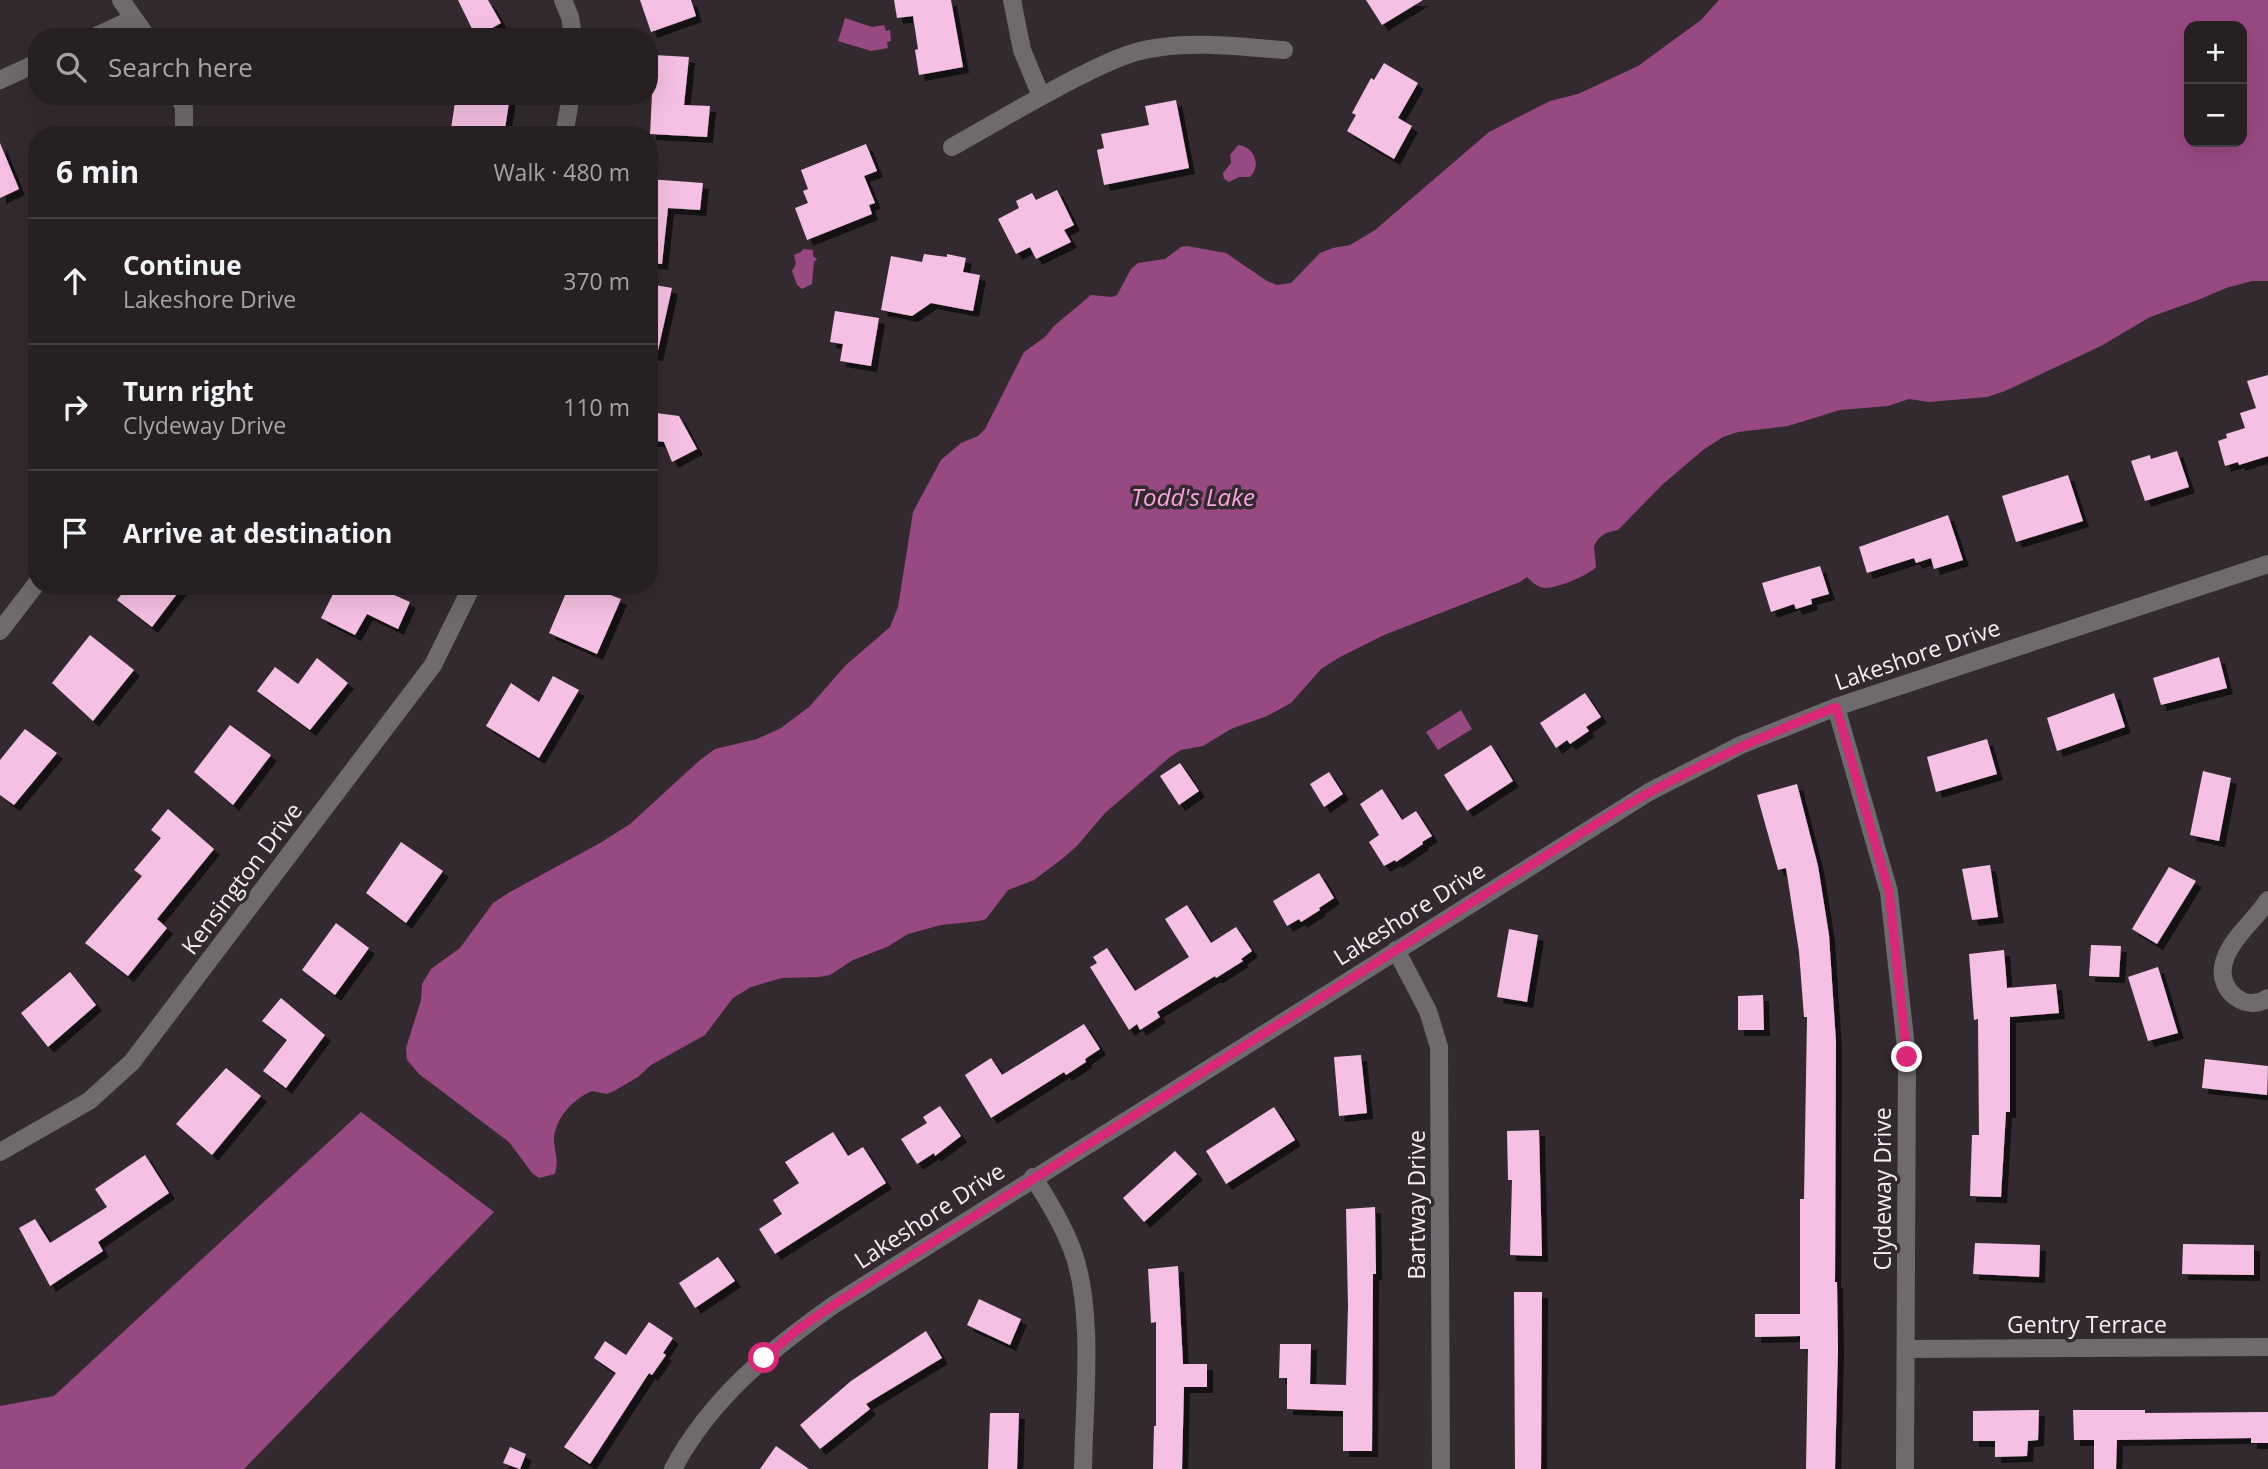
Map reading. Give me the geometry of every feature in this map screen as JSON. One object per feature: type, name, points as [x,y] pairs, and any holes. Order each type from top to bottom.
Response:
[{"type":"street","points":[[121,0],[140,28]]},
{"type":"street","points":[[563,0],[572,28]]},
{"type":"street","points":[[1012,0],[1022,50],[1041,96]]},
{"type":"street","points":[[114,28],[133,19]]},
{"type":"street","points":[[952,147],[1041,96],[1121,57],[1156,47],[1204,45],[1284,50]]},
{"type":"street","points":[[0,80],[28,67]]},
{"type":"street","points":[[183,105],[184,126]]},
{"type":"street","points":[[566,126],[569,105]]},
{"type":"street","name":"Lakeshore Drive","points":[[673,1469],[698,1429],[720,1401],[737,1382],[798,1329],[1033,1177],[1648,792],[1741,745],[1836,707],[2266,570]]},
{"type":"street","points":[[0,631],[28,595]]},
{"type":"street","name":"Kensington Drive","points":[[0,1152],[89,1101],[132,1062],[433,665],[468,595]]},
{"type":"street","name":"Clydeway Drive","points":[[1836,707],[1889,892],[1907,1057],[1905,1469]]},
{"type":"street","points":[[2268,900],[2229,948],[2222,975],[2228,991],[2242,1002],[2261,1003],[2268,998]]},
{"type":"street","name":"Bartway Drive","points":[[1396,950],[1428,1011],[1439,1047],[1441,1469]]},
{"type":"street","points":[[1033,1177],[1063,1228],[1072,1250],[1082,1290],[1085,1320],[1083,1469]]},
{"type":"street","name":"Gentry Terrace","points":[[1906,1349],[2268,1347]]},
{"type":"water","name":"Todd's Lake","points":[[1719,0],[2268,0],[2268,281],[2252,281],[2226,288],[2150,317],[2101,346],[1987,397],[1929,402],[1909,399],[1888,406],[1840,410],[1788,426],[1738,432],[1723,437],[1703,450],[1662,485],[1618,530],[1606,533],[1598,539],[1594,546],[1596,567],[1592,570],[1570,582],[1545,588],[1527,577],[1384,635],[1340,657],[1321,669],[1291,703],[1267,716],[1231,729],[1203,746],[1181,750],[1170,757],[1105,813],[1062,859],[1034,880],[1008,890],[986,919],[941,925],[908,934],[887,947],[853,960],[830,975],[782,978],[751,987],[733,998],[705,1035],[651,1065],[638,1077],[614,1091],[607,1094],[592,1091],[578,1099],[557,1125],[554,1141],[557,1161],[555,1174],[539,1178],[532,1173],[509,1142],[419,1074],[407,1060],[406,1048],[421,1000],[422,984],[431,969],[460,948],[493,903],[630,824],[715,749],[757,739],[781,728],[809,707],[846,665],[890,627],[898,607],[913,512],[941,460],[961,443],[978,436],[985,429],[1024,352],[1045,337],[1091,295],[1117,295],[1131,269],[1138,263],[1165,259],[1181,247],[1187,246],[1226,253],[1277,285],[1291,283],[1320,253],[1350,245],[1375,230],[1489,132],[1550,101],[1578,94],[1638,66],[1701,20]]},
{"type":"water","points":[[845,18],[872,27],[884,25],[886,31],[890,30],[891,41],[887,42],[888,48],[871,51],[838,41]]},
{"type":"water","points":[[1238,145],[1244,146],[1255,157],[1254,173],[1250,177],[1239,177],[1229,182],[1224,179],[1223,173],[1231,163],[1230,155]]},
{"type":"water","points":[[803,249],[813,250],[813,256],[817,259],[814,262],[812,284],[802,289],[797,285],[792,271],[796,264],[794,255]]},
{"type":"water","points":[[1461,710],[1472,729],[1438,750],[1426,732]]},
{"type":"water","points":[[361,1112],[494,1212],[244,1469],[0,1469],[0,1406],[54,1396]]},
{"type":"building","points":[[458,0],[488,0],[501,23],[492,28],[472,28]]},
{"type":"building","points":[[640,0],[691,0],[696,16],[658,30],[650,28]]},
{"type":"building","points":[[894,0],[951,0],[963,67],[919,75],[913,16],[897,18]]},
{"type":"building","points":[[1366,0],[1423,0],[1382,25]]},
{"type":"building","points":[[658,55],[689,57],[684,105],[710,106],[707,137],[658,134],[658,126],[650,126],[651,105],[658,105]]},
{"type":"building","points":[[1384,63],[1418,83],[1398,118],[1412,126],[1394,159],[1347,131],[1356,115],[1352,113],[1371,78],[1374,80]]},
{"type":"building","points":[[1176,100],[1189,168],[1104,185],[1097,150],[1104,148],[1101,134],[1149,125],[1145,106]]},
{"type":"building","points":[[455,105],[509,105],[505,126],[451,126]]},
{"type":"building","points":[[0,143],[19,189],[0,198]]},
{"type":"building","points":[[866,144],[877,171],[864,176],[875,203],[869,205],[872,214],[807,240],[795,208],[808,203],[803,191],[808,189],[801,170]]},
{"type":"building","points":[[658,180],[703,183],[700,210],[668,208],[662,264],[658,264]]},
{"type":"building","points":[[1057,190],[1074,225],[1064,230],[1071,242],[1036,259],[1030,247],[1016,254],[998,219],[1019,208],[1016,201],[1032,193],[1036,200]]},
{"type":"building","points":[[924,254],[947,257],[947,254],[966,258],[963,272],[980,275],[973,311],[931,303],[912,316],[881,310],[891,256],[922,262]]},
{"type":"building","points":[[658,286],[672,288],[658,351]]},
{"type":"building","points":[[835,311],[879,318],[871,366],[840,361],[843,344],[830,342]]},
{"type":"building","points":[[2268,375],[2268,456],[2239,465],[2238,462],[2225,466],[2218,441],[2227,438],[2226,434],[2245,428],[2240,413],[2256,408],[2247,381]]},
{"type":"building","points":[[658,413],[679,416],[697,449],[672,462],[664,442],[658,441]]},
{"type":"building","points":[[2177,451],[2189,487],[2145,501],[2131,461],[2150,455],[2151,459]]},
{"type":"building","points":[[2068,475],[2083,521],[2016,542],[2002,496]]},
{"type":"building","points":[[1948,515],[1963,560],[1934,569],[1931,558],[1916,563],[1914,558],[1867,573],[1859,547]]},
{"type":"building","points":[[1820,566],[1829,594],[1811,599],[1812,604],[1796,609],[1794,604],[1771,612],[1762,583]]},
{"type":"building","points":[[121,595],[176,595],[152,627],[117,600]]},
{"type":"building","points":[[332,595],[394,595],[410,602],[398,629],[367,614],[355,635],[321,618]]},
{"type":"building","points":[[565,595],[611,595],[621,599],[597,654],[549,633]]},
{"type":"building","points":[[90,635],[134,670],[93,721],[52,683]]},
{"type":"building","points":[[2219,657],[2227,688],[2161,705],[2153,678]]},
{"type":"building","points":[[317,658],[348,683],[310,730],[257,691],[275,667],[298,684]]},
{"type":"building","points":[[553,676],[579,690],[539,758],[486,726],[511,683],[539,702]]},
{"type":"building","points":[[1585,693],[1601,717],[1586,727],[1589,731],[1570,744],[1567,740],[1556,748],[1540,723]]},
{"type":"building","points":[[2114,693],[2125,727],[2057,751],[2047,718]]},
{"type":"building","points":[[230,725],[271,755],[233,805],[194,772]]},
{"type":"building","points":[[25,729],[57,753],[14,805],[0,795],[0,760]]},
{"type":"building","points":[[1987,739],[1997,774],[1936,792],[1927,757]]},
{"type":"building","points":[[1491,745],[1513,781],[1467,811],[1444,775]]},
{"type":"building","points":[[1180,763],[1199,791],[1179,805],[1160,776]]},
{"type":"building","points":[[2203,771],[2231,778],[2219,841],[2190,835]]},
{"type":"building","points":[[1329,772],[1343,794],[1324,807],[1310,784]]},
{"type":"building","points":[[1797,784],[1818,866],[1829,935],[1836,1042],[1835,1282],[1838,1349],[1835,1469],[1806,1469],[1808,1349],[1800,1349],[1800,1336],[1755,1337],[1755,1314],[1800,1314],[1800,1199],[1804,1199],[1807,1017],[1804,1017],[1799,952],[1786,868],[1778,870],[1757,795]]},
{"type":"building","points":[[1382,789],[1402,820],[1416,811],[1432,836],[1396,862],[1395,860],[1384,866],[1369,842],[1379,835],[1360,804]]},
{"type":"building","points":[[168,809],[214,849],[157,919],[167,928],[128,976],[85,943],[142,876],[134,870],[161,838],[151,830]]},
{"type":"building","points":[[401,842],[443,871],[406,923],[366,893]]},
{"type":"building","points":[[1990,865],[1998,917],[1972,920],[1962,869]]},
{"type":"building","points":[[2169,867],[2196,881],[2157,944],[2132,929]]},
{"type":"building","points":[[1319,873],[1334,898],[1301,922],[1299,919],[1287,926],[1273,901]]},
{"type":"building","points":[[1187,905],[1211,943],[1236,927],[1252,951],[1241,959],[1243,961],[1157,1012],[1160,1017],[1140,1030],[1137,1024],[1129,1030],[1090,967],[1097,963],[1093,957],[1107,948],[1135,991],[1189,957],[1165,919]]},
{"type":"building","points":[[336,923],[369,948],[335,995],[302,970]]},
{"type":"building","points":[[1509,929],[1538,935],[1527,1002],[1497,997]]},
{"type":"building","points":[[2091,945],[2121,946],[2119,977],[2089,976]]},
{"type":"building","points":[[2004,950],[2007,988],[2056,984],[2059,1013],[2010,1017],[2010,1112],[2006,1112],[2001,1197],[1970,1196],[1972,1135],[1979,1135],[1978,1019],[1974,1020],[1969,954]]},
{"type":"building","points":[[2158,967],[2178,1033],[2148,1041],[2128,977]]},
{"type":"building","points":[[70,972],[96,1005],[48,1047],[21,1013]]},
{"type":"building","points":[[1763,995],[1764,1030],[1738,1030],[1738,996]]},
{"type":"building","points":[[281,998],[325,1035],[286,1088],[263,1071],[287,1040],[262,1021]]},
{"type":"building","points":[[1084,1024],[1100,1049],[1066,1075],[1064,1072],[991,1118],[965,1075],[991,1058],[1002,1075]]},
{"type":"building","points":[[1361,1055],[1367,1113],[1339,1116],[1334,1057]]},
{"type":"building","points":[[2205,1059],[2268,1066],[2267,1095],[2202,1088]]},
{"type":"building","points":[[226,1068],[261,1096],[212,1155],[176,1124]]},
{"type":"building","points":[[940,1106],[961,1136],[935,1156],[934,1153],[917,1164],[901,1139],[927,1123],[923,1117]]},
{"type":"building","points":[[1274,1107],[1295,1140],[1226,1184],[1206,1151]]},
{"type":"building","points":[[1539,1130],[1542,1256],[1510,1255],[1512,1180],[1508,1180],[1507,1131]]},
{"type":"building","points":[[833,1132],[848,1156],[863,1147],[886,1183],[775,1254],[759,1229],[782,1214],[773,1200],[799,1183],[785,1162]]},
{"type":"building","points":[[1175,1151],[1197,1174],[1144,1222],[1123,1198]]},
{"type":"building","points":[[145,1155],[169,1193],[98,1242],[103,1251],[50,1286],[19,1228],[35,1219],[50,1243],[107,1207],[95,1189]]},
{"type":"building","points":[[1375,1207],[1372,1451],[1343,1451],[1343,1411],[1287,1409],[1287,1378],[1279,1378],[1280,1344],[1311,1344],[1310,1384],[1346,1385],[1346,1209]]},
{"type":"building","points":[[1975,1243],[2040,1245],[2039,1277],[1973,1274]]},
{"type":"building","points":[[2183,1244],[2254,1245],[2254,1275],[2182,1274]]},
{"type":"building","points":[[718,1257],[735,1281],[695,1308],[679,1283]]},
{"type":"building","points":[[1178,1266],[1183,1364],[1207,1364],[1207,1387],[1184,1387],[1182,1469],[1153,1469],[1156,1426],[1156,1322],[1151,1323],[1148,1269]]},
{"type":"building","points":[[1514,1292],[1542,1292],[1541,1469],[1515,1469]]},
{"type":"building","points":[[979,1299],[1021,1319],[1010,1345],[967,1325]]},
{"type":"building","points":[[649,1322],[673,1338],[663,1353],[666,1355],[652,1375],[649,1373],[590,1464],[564,1447],[616,1373],[594,1358],[605,1341],[626,1355]]},
{"type":"building","points":[[926,1331],[942,1358],[866,1404],[870,1409],[820,1449],[800,1425],[851,1381]]},
{"type":"building","points":[[2039,1410],[2038,1440],[2028,1441],[2027,1456],[1995,1457],[1995,1441],[1973,1441],[1973,1411]]},
{"type":"building","points":[[2073,1410],[2145,1410],[2145,1413],[2268,1412],[2268,1443],[2251,1443],[2251,1438],[2117,1440],[2116,1469],[2094,1469],[2094,1440],[2074,1440]]},
{"type":"building","points":[[990,1413],[1019,1413],[1017,1469],[988,1469]]},
{"type":"building","points":[[776,1446],[809,1469],[760,1469]]},
{"type":"building","points":[[510,1447],[526,1454],[520,1469],[503,1463]]},
{"type":"route","points":[[764,1358],[798,1329],[835,1304],[1615,812],[1648,792],[1741,745],[1836,707],[1889,892],[1907,1057]]}]
